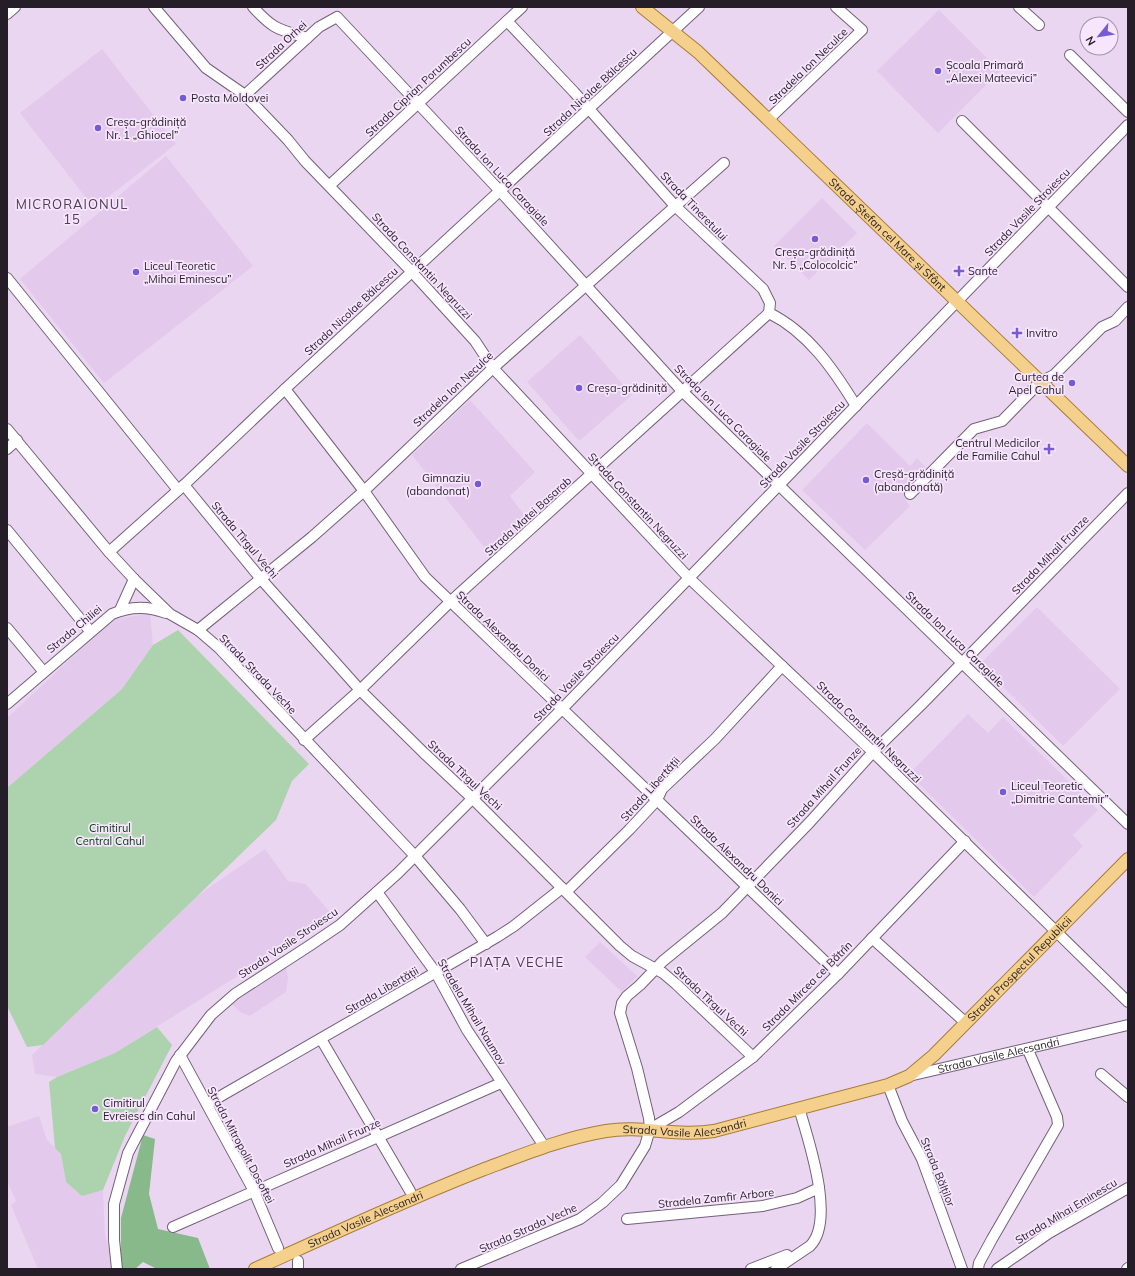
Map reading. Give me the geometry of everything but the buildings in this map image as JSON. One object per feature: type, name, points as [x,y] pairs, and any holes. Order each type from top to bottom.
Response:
[{"type":"main road","name":"Strada Ștefan cel Mare și Sfânt","points":[[642,7],[673,30],[769,120],[956,302],[1128,466]]},
{"type":"main road","name":"Strada Prospectul Republicii","points":[[909,1076],[928,1061],[1128,859]]},
{"type":"main road","name":"Strada Vasile Alecsandri","points":[[255,1269],[414,1197],[544,1146],[606,1131],[650,1129],[680,1134],[704,1133],[888,1085],[909,1076]]},
{"type":"street","points":[[7,14],[15,7]]},
{"type":"street","name":"Strada Constantin Negruzzi","points":[[154,7],[206,68],[245,95],[412,272],[475,341],[493,368],[688,578],[873,752],[1128,1002]]},
{"type":"street","points":[[253,7],[269,24],[282,32],[307,38]]},
{"type":"street","name":"Strada Ciprian Porumbescu","points":[[330,185],[522,7]]},
{"type":"street","name":"Strada Nicolae Bălcescu","points":[[109,552],[181,488],[285,389],[699,7]]},
{"type":"street","name":"Stradela Ion Neculce","points":[[769,120],[862,30],[836,7]]},
{"type":"street","points":[[1019,7],[1039,25]]},
{"type":"street","name":"Strada Orhei","points":[[245,95],[319,27],[337,17]]},
{"type":"street","name":"Strada Ion Luca Caragiale","points":[[337,17],[500,191],[682,390],[1128,824]]},
{"type":"street","name":"Strada Tineretului","points":[[507,21],[675,206],[762,289],[770,303],[769,312]]},
{"type":"street","points":[[1070,55],[1128,112]]},
{"type":"street","points":[[962,122],[1128,287]]},
{"type":"street","name":"Strada Vasile Stroiescu","points":[[117,1269],[114,1240],[114,1204],[120,1175],[128,1153],[150,1107],[180,1055],[211,1015],[235,994],[340,925],[415,856],[561,710],[1128,125]]},
{"type":"street","name":"Stradela Ion Neculce","points":[[198,630],[261,579],[364,491],[493,368],[724,163]]},
{"type":"street","name":"Strada Tîrgul Vechi","points":[[7,278],[181,488],[360,690],[632,956],[644,964],[655,968],[676,984],[753,1057]]},
{"type":"street","points":[[910,494],[974,429],[1002,420],[1040,382],[1054,375],[1102,327],[1115,321],[1128,308]]},
{"type":"street","points":[[769,312],[785,321],[800,333],[842,383],[856,406]]},
{"type":"street","name":"Strada Matei Basarab","points":[[304,740],[360,690],[450,602],[593,474],[682,390],[769,312]]},
{"type":"street","name":"Strada Alexandru Donici","points":[[285,389],[364,491],[425,577],[561,710],[838,974]]},
{"type":"street","name":"Strada Strada Veche","points":[[7,429],[109,552],[134,579],[170,614],[198,630],[219,648],[304,740],[415,856],[460,908],[486,944]]},
{"type":"street","points":[[7,449],[17,440]]},
{"type":"street","name":"Strada Mihail Frunze","points":[[620,1008],[627,996],[640,986],[655,968],[703,930],[747,888],[810,822],[873,752],[1128,493]]},
{"type":"street","points":[[7,530],[90,631]]},
{"type":"street","points":[[120,610],[134,579]]},
{"type":"street","name":"Strada Chiliei","points":[[7,704],[43,671],[107,617],[120,610],[148,608],[170,614]]},
{"type":"street","points":[[7,628],[43,671]]},
{"type":"street","name":"Strada Libertății","points":[[207,1104],[486,944],[514,926],[564,889],[657,800],[662,789],[715,739],[782,666]]},
{"type":"street","name":"Strada Mircea cel Bătrîn","points":[[650,1129],[685,1107],[753,1057],[838,974],[965,841]]},
{"type":"street","name":"Stradela Mihail Naumov","points":[[377,892],[436,973],[467,1030],[501,1083],[523,1112],[544,1146]]},
{"type":"street","points":[[872,938],[966,1023]]},
{"type":"street","name":"Strada Strada Veche","points":[[461,1269],[563,1228],[589,1213],[610,1196],[628,1176],[645,1146],[650,1129],[629,1037],[622,1020],[620,1008]]},
{"type":"street","name":"Strada Vasile Alecsandri","points":[[909,1076],[1028,1050],[1128,1025]]},
{"type":"street","points":[[321,1039],[379,1135],[410,1191]]},
{"type":"street","points":[[978,1269],[979,1263],[1058,1125],[1058,1117],[1028,1050]]},
{"type":"street","name":"Strada Mitropolit Dosoftei","points":[[180,1055],[254,1191],[278,1248]]},
{"type":"street","points":[[1101,1074],[1128,1097]]},
{"type":"street","name":"Strada Mihail Frunze","points":[[173,1227],[379,1135],[501,1083]]},
{"type":"street","name":"Strada Bălților","points":[[888,1085],[902,1122],[927,1172],[962,1269]]},
{"type":"street","points":[[776,1269],[814,1242],[818,1230],[820,1203],[819,1188],[799,1108]]},
{"type":"street","name":"Stradela Zamfir Arbore","points":[[627,1219],[762,1206],[797,1198],[819,1188]]},
{"type":"street","name":"Strada Mihai Eminescu","points":[[997,1269],[1049,1233],[1128,1188]]},
{"type":"street","points":[[751,1269],[799,1252]]},
{"type":"shaded area","name":"Școala Primară „Alexei Mateevici”","points":[[939,10],[1000,71],[938,133],[877,71]]},
{"type":"shaded area","name":"Creșa-grădiniță Nr. 1 „Ghiocel”","points":[[102,49],[176,144],[94,208],[20,113]]},
{"type":"shaded area","name":"Liceul Teoretic „Mihai Eminescu”","points":[[166,156],[253,266],[104,383],[20,279]]},
{"type":"shaded area","name":"Creșa-grădiniță Nr. 5 „Colocolcic”","points":[[822,198],[857,233],[809,280],[774,246]]},
{"type":"shaded area","name":"Creșa-grădiniță","points":[[580,335],[632,395],[579,441],[527,382]]},
{"type":"shaded area","name":"Gimnaziu (abandonat)","points":[[470,400],[535,472],[510,496],[529,521],[491,556],[412,455]]},
{"type":"shaded area","name":"Creșă-grădiniță (abandonată)","points":[[867,423],[910,466],[917,458],[928,470],[904,498],[910,506],[865,550],[802,490]]},
{"type":"shaded area","points":[[1037,607],[1120,689],[1063,746],[980,664]]},
{"type":"shaded area","points":[[150,613],[153,645],[122,689],[7,788],[7,718],[112,620]]},
{"type":"shaded area","name":"Liceul Teoretic „Dimitrie Cantemir”","points":[[968,714],[988,733],[1003,717],[1098,810],[1073,835],[1083,846],[1034,897],[909,774]]},
{"type":"shaded area","points":[[265,849],[288,881],[306,884],[333,916],[115,1053],[57,1077],[35,1074],[32,1055],[194,898]]},
{"type":"shaded area","points":[[600,942],[637,976],[622,992],[585,957]]},
{"type":"shaded area","points":[[285,961],[288,978],[286,992],[250,1016],[240,1012],[229,1001]]},
{"type":"shaded area","points":[[39,1116],[47,1140],[61,1154],[66,1182],[82,1196],[103,1190],[105,1235],[115,1269],[38,1269],[11,1205],[16,1201],[7,1181],[7,1127]]},
{"type":"green space","name":"Cimitirul Central Cahul","points":[[178,630],[309,764],[292,781],[276,820],[43,1045],[27,1047],[7,1006],[7,788],[122,689],[153,645]]},
{"type":"green space","name":"Cimitirul Evreiesc din Cahul","points":[[157,1027],[172,1045],[125,1136],[103,1190],[82,1196],[66,1182],[61,1154],[55,1148],[49,1082],[57,1077],[115,1053]]},
{"type":"green space","points":[[143,1135],[155,1139],[149,1194],[158,1229],[198,1238],[210,1269],[157,1269],[143,1262],[135,1269],[121,1269],[121,1218]]},
{"type":"place","name":"Școala Primară „Alexei Mateevici”","points":[[938,71]]},
{"type":"place","name":"Posta Moldovei","points":[[183,98]]},
{"type":"place","name":"Creșa-grădiniță Nr. 1 „Ghiocel”","points":[[98,128]]},
{"type":"place","name":"Creșa-grădiniță Nr. 5 „Colocolcic”","points":[[815,239]]},
{"type":"place","name":"Sante","points":[[959,271]]},
{"type":"place","name":"Liceul Teoretic „Mihai Eminescu”","points":[[136,272]]},
{"type":"place","name":"Invitro","points":[[1017,333]]},
{"type":"place","name":"Curtea de Apel Cahul","points":[[1072,383]]},
{"type":"place","name":"Creșa-grădiniță","points":[[579,388]]},
{"type":"place","name":"Centrul Medicilor de Familie Cahul","points":[[1049,449]]},
{"type":"place","name":"Creșă-grădiniță (abandonată)","points":[[866,480]]},
{"type":"place","name":"Gimnaziu (abandonat)","points":[[478,484]]},
{"type":"place","name":"Liceul Teoretic „Dimitrie Cantemir”","points":[[1003,792]]},
{"type":"place","name":"Cimitirul Evreiesc din Cahul","points":[[95,1109]]},
{"type":"district","name":"MICRORAIONUL 15","points":[[72,212]]},
{"type":"district","name":"PIAȚA VECHE","points":[[517,962]]}]
